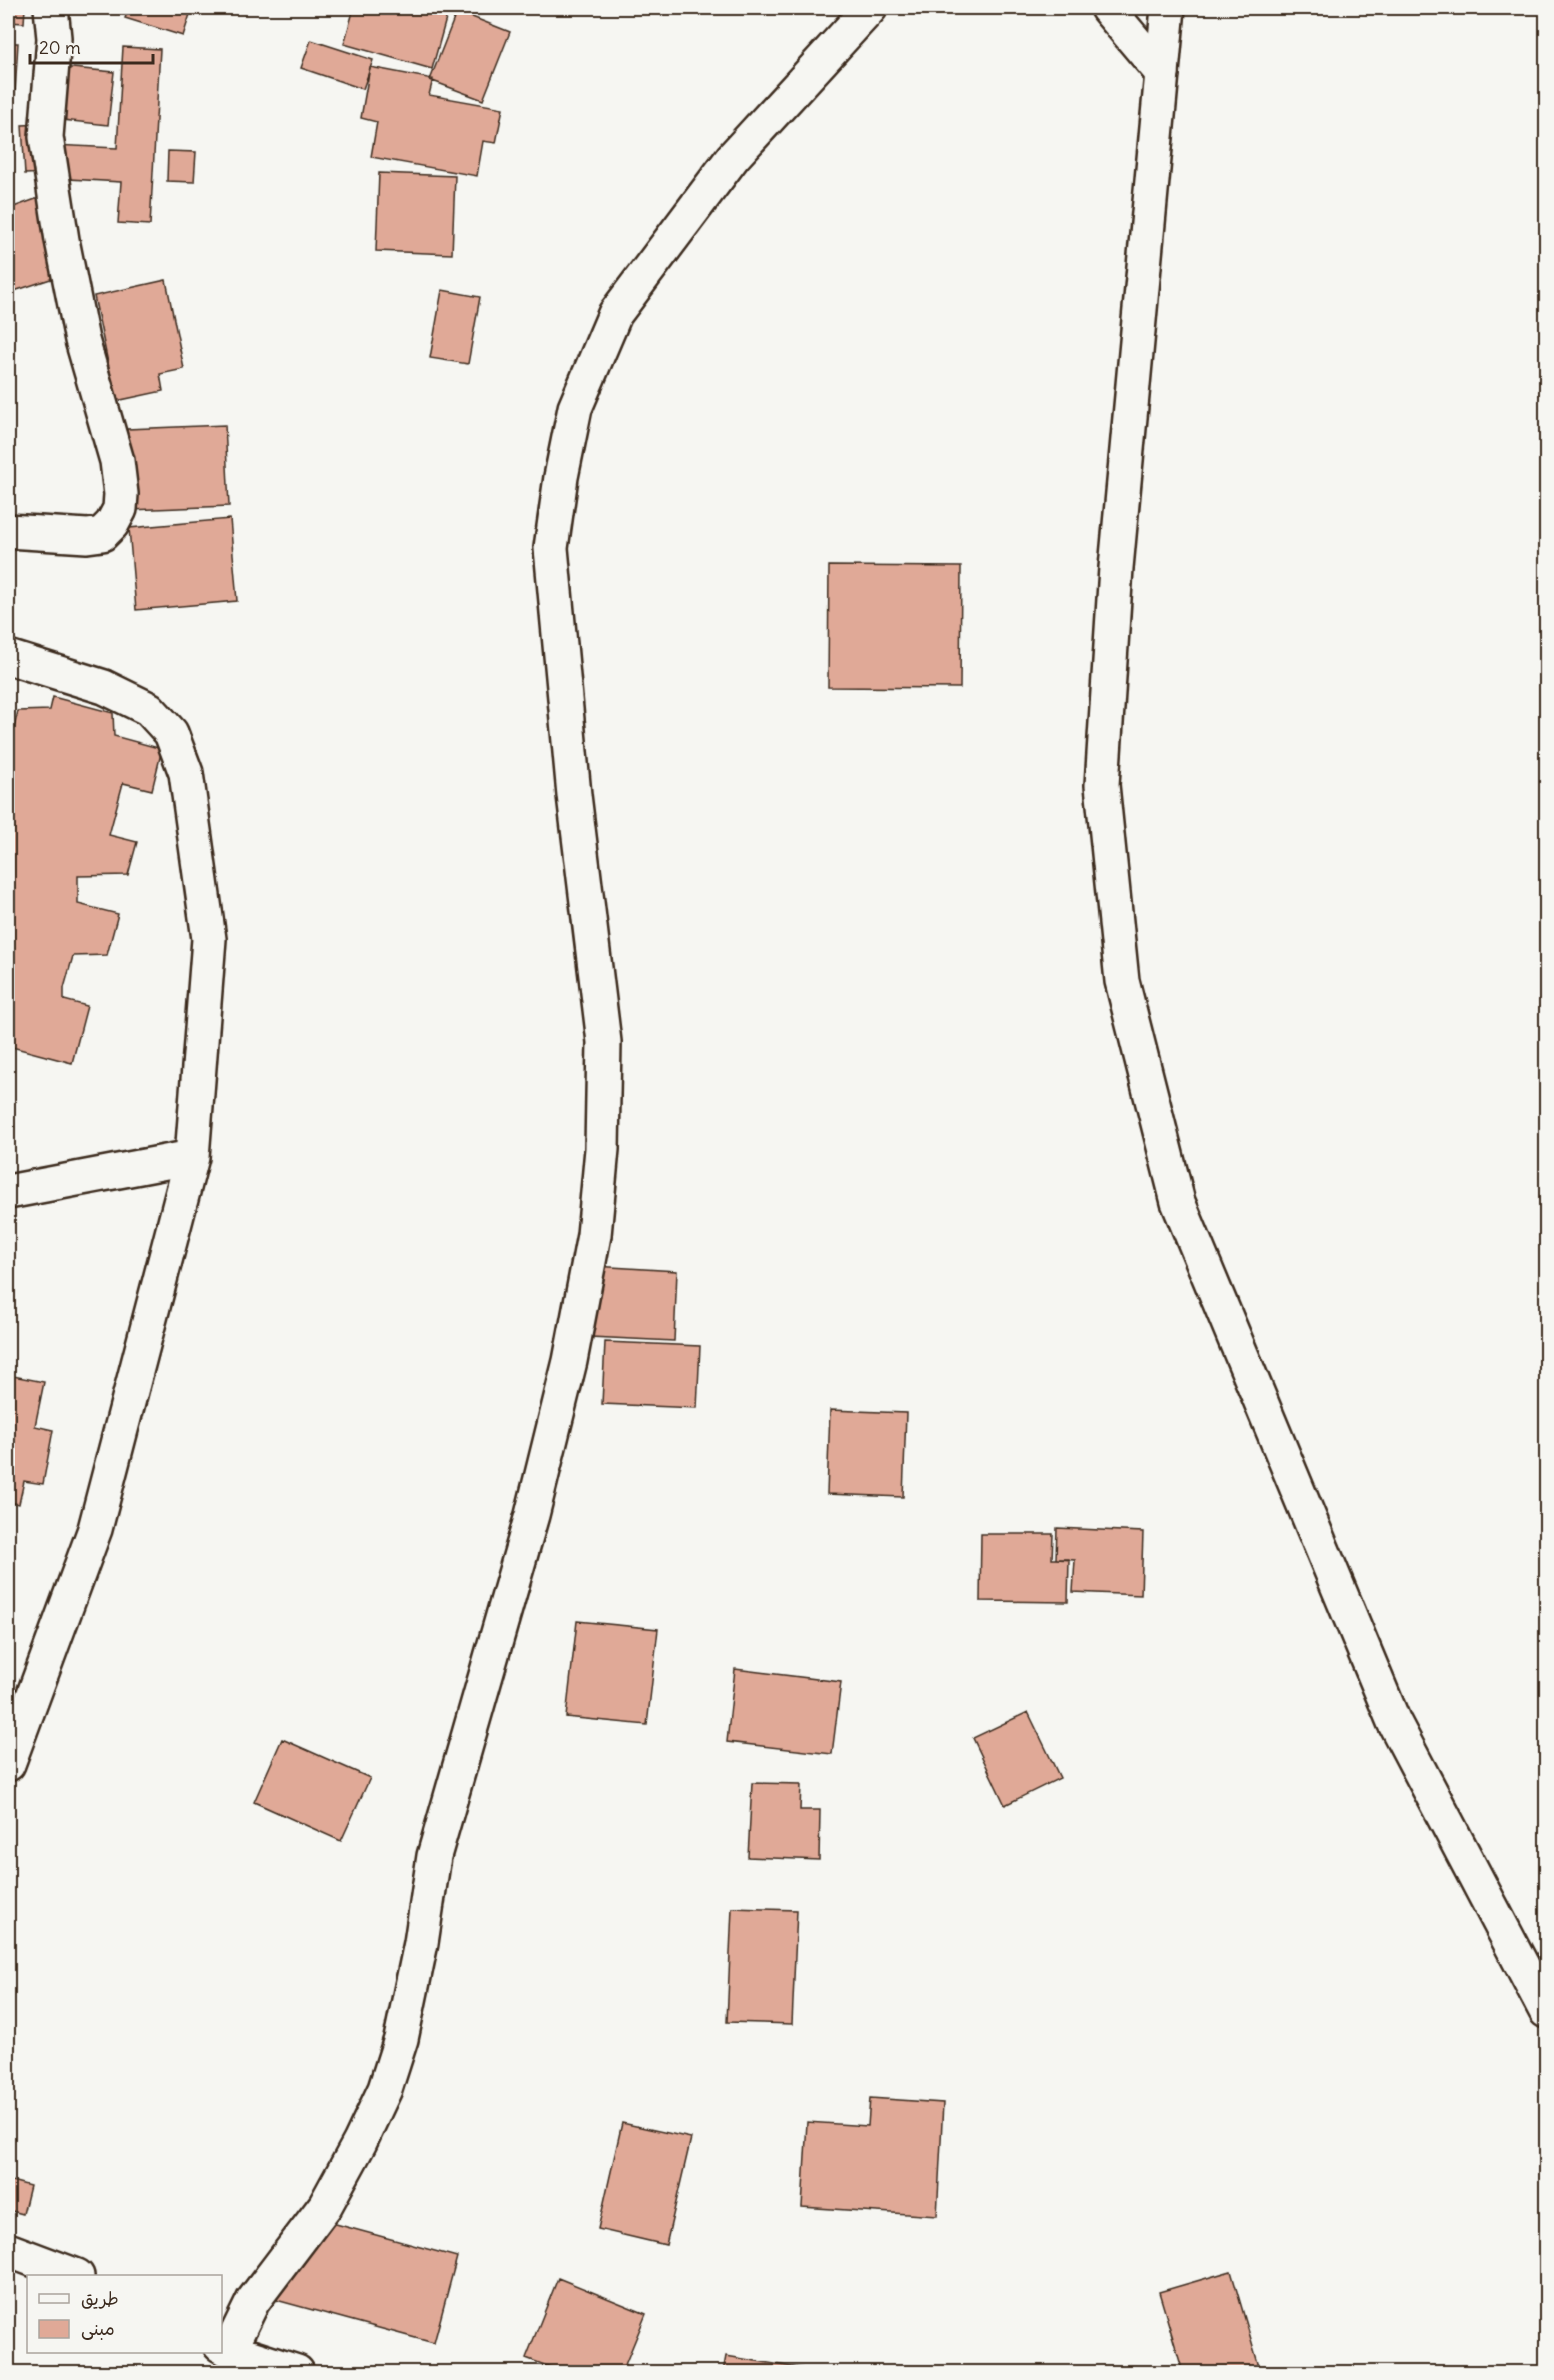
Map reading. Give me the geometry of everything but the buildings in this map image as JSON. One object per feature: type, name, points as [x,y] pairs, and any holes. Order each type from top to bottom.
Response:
[{"type":"street","points":[[8,531],[87,536],[102,534],[112,524],[120,509],[121,494],[117,461],[82,340],[62,240],[46,137],[54,38],[51,8]]},
{"type":"street","points":[[297,2373],[225,2347],[253,2301],[325,2206],[360,2142],[385,2089],[401,2039],[421,1943],[434,1857],[532,1515],[570,1361],[594,1235],[602,1149],[604,1042],[572,784],[551,548],[561,477],[575,408],[615,314],[733,157],[870,8]]},
{"type":"street","points":[[1107,8],[1162,73]]},
{"type":"street","points":[[1168,8],[1116,568],[1102,786],[1122,981],[1178,1202],[1394,1722],[1546,2011]]},
{"type":"street","points":[[8,657],[104,687],[149,709],[171,733],[186,772],[208,939],[192,1157],[95,1529],[8,1764]]},
{"type":"street","points":[[8,1192],[192,1157]]},
{"type":"street","points":[[8,2250],[72,2275]]}]
